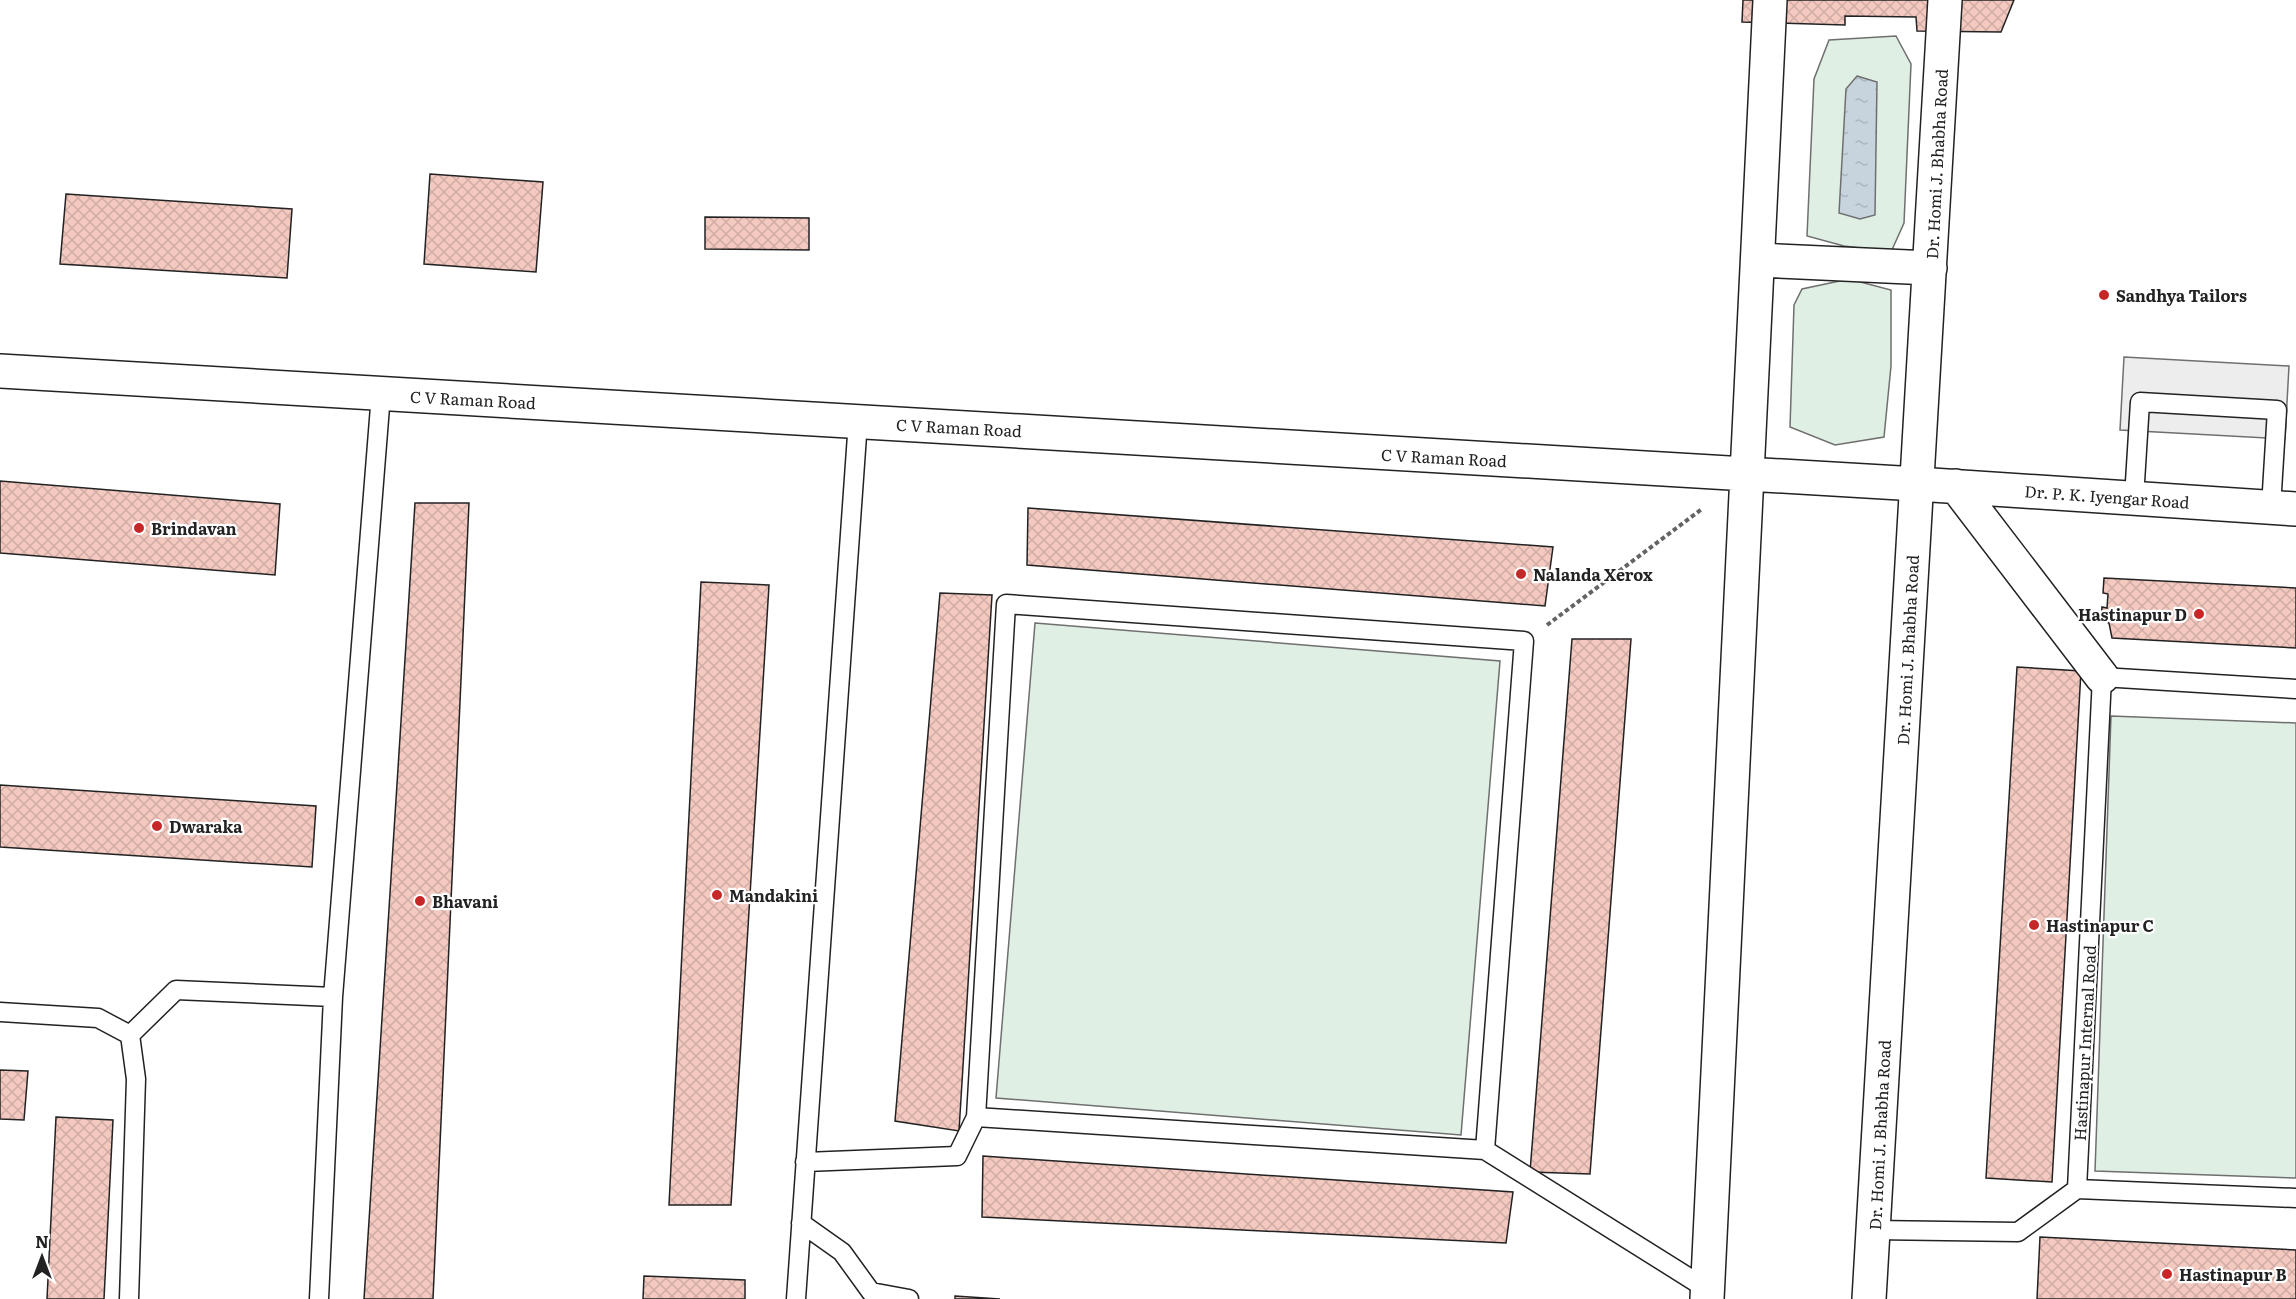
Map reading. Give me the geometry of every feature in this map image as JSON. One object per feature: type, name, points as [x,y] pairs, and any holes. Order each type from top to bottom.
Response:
[{"type":"street","points":[[1707,1294],[1770,0]]},
{"type":"street","name":"Dr. Homi J. Bhabha Road","points":[[1869,1299],[1945,0]]},
{"type":"street","points":[[1758,260],[1930,268]]},
{"type":"street","name":"C V Raman Road","points":[[0,371],[1917,484]]},
{"type":"street","name":"Dr. P. K. Iyengar Road","points":[[1917,484],[2283,508]]},
{"type":"street","points":[[1956,486],[2102,677]]},
{"type":"lane","points":[[319,1299],[333,997],[381,394]]},
{"type":"lane","points":[[2134,498],[2140,402],[2277,410],[2283,508]]},
{"type":"lane","points":[[796,1299],[858,421]]},
{"type":"lane","points":[[805,1162],[957,1156],[976,1116],[1006,604],[1524,641],[1485,1150]]},
{"type":"lane","points":[[2102,677],[2296,689]]},
{"type":"lane","name":"Hastinapur Internal Road","points":[[2077,1189],[2102,677]]},
{"type":"lane","points":[[130,1035],[176,990],[333,997]]},
{"type":"lane","points":[[0,1012],[98,1018],[130,1035]]},
{"type":"lane","points":[[129,1299],[136,1079],[130,1035]]},
{"type":"lane","points":[[976,1116],[1485,1150],[1707,1294]]},
{"type":"lane","points":[[1873,1230],[2019,1233],[2077,1189],[2296,1198]]},
{"type":"lane","points":[[801,1223],[842,1252],[871,1292],[909,1299]]},
{"type":"path","points":[[1524,641],[1748,475]]},
{"type":"green space","points":[[1896,36],[1911,64],[1904,223],[1891,252],[1844,246],[1807,236],[1814,79],[1829,40]]},
{"type":"green space","points":[[1849,279],[1891,290],[1891,366],[1884,437],[1835,445],[1790,427],[1794,305],[1802,289]]},
{"type":"green space","points":[[1035,623],[1500,661],[1461,1135],[996,1098]]},
{"type":"green space","points":[[2111,716],[2296,723],[2296,1178],[2095,1171]]},
{"type":"shaded area","points":[[2124,357],[2289,366],[2285,439],[2120,430]]},
{"type":"water","points":[[1857,76],[1877,82],[1875,215],[1860,219],[1839,213],[1846,89]]},
{"type":"building","points":[[1743,0],[2014,0],[2001,32],[1917,31],[1916,17],[1845,16],[1845,25],[1742,22]]},
{"type":"building","points":[[430,174],[543,182],[536,272],[424,264]]},
{"type":"building","points":[[66,194],[292,209],[287,278],[60,264]]},
{"type":"building","points":[[705,217],[809,218],[809,250],[705,249]]},
{"type":"building","name":"Brindavan","points":[[0,481],[280,504],[275,575],[0,553]]},
{"type":"building","name":"Bhavani","points":[[415,503],[469,503],[433,1299],[364,1299]]},
{"type":"building","points":[[1028,508],[1553,547],[1545,606],[1027,565]]},
{"type":"building","name":"Hastinapur D","points":[[2104,578],[2296,588],[2296,648],[2112,638],[2109,623],[2101,620],[2102,607],[2107,608],[2108,594],[2103,593]]},
{"type":"building","name":"Mandakini","points":[[701,582],[769,585],[731,1205],[669,1205]]},
{"type":"building","points":[[940,593],[992,595],[959,1131],[895,1121]]},
{"type":"building","points":[[1572,639],[1631,639],[1590,1174],[1530,1172]]},
{"type":"building","name":"Hastinapur C","points":[[2017,667],[2081,671],[2052,1182],[1986,1178]]},
{"type":"building","name":"Dwaraka","points":[[0,785],[316,806],[312,867],[0,847]]},
{"type":"building","points":[[0,1070],[28,1071],[24,1120],[0,1119]]},
{"type":"building","points":[[56,1117],[113,1120],[104,1299],[47,1299]]},
{"type":"building","points":[[983,1156],[1513,1192],[1506,1243],[982,1217]]},
{"type":"building","name":"Hastinapur B","points":[[2040,1237],[2296,1250],[2296,1299],[2037,1299]]},
{"type":"building","points":[[644,1276],[745,1280],[745,1299],[643,1299]]},
{"type":"building","points":[[955,1296],[1000,1299],[955,1299]]},
{"type":"place","name":"Sandhya Tailors","points":[[2104,295]]},
{"type":"place","name":"Brindavan","points":[[139,528]]},
{"type":"place","name":"Nalanda Xerox","points":[[1521,574]]},
{"type":"place","name":"Hastinapur D","points":[[2199,614]]},
{"type":"place","name":"Dwaraka","points":[[157,826]]},
{"type":"place","name":"Mandakini","points":[[717,895]]},
{"type":"place","name":"Bhavani","points":[[420,901]]},
{"type":"place","name":"Hastinapur C","points":[[2034,925]]},
{"type":"place","name":"Hastinapur B","points":[[2167,1274]]}]
